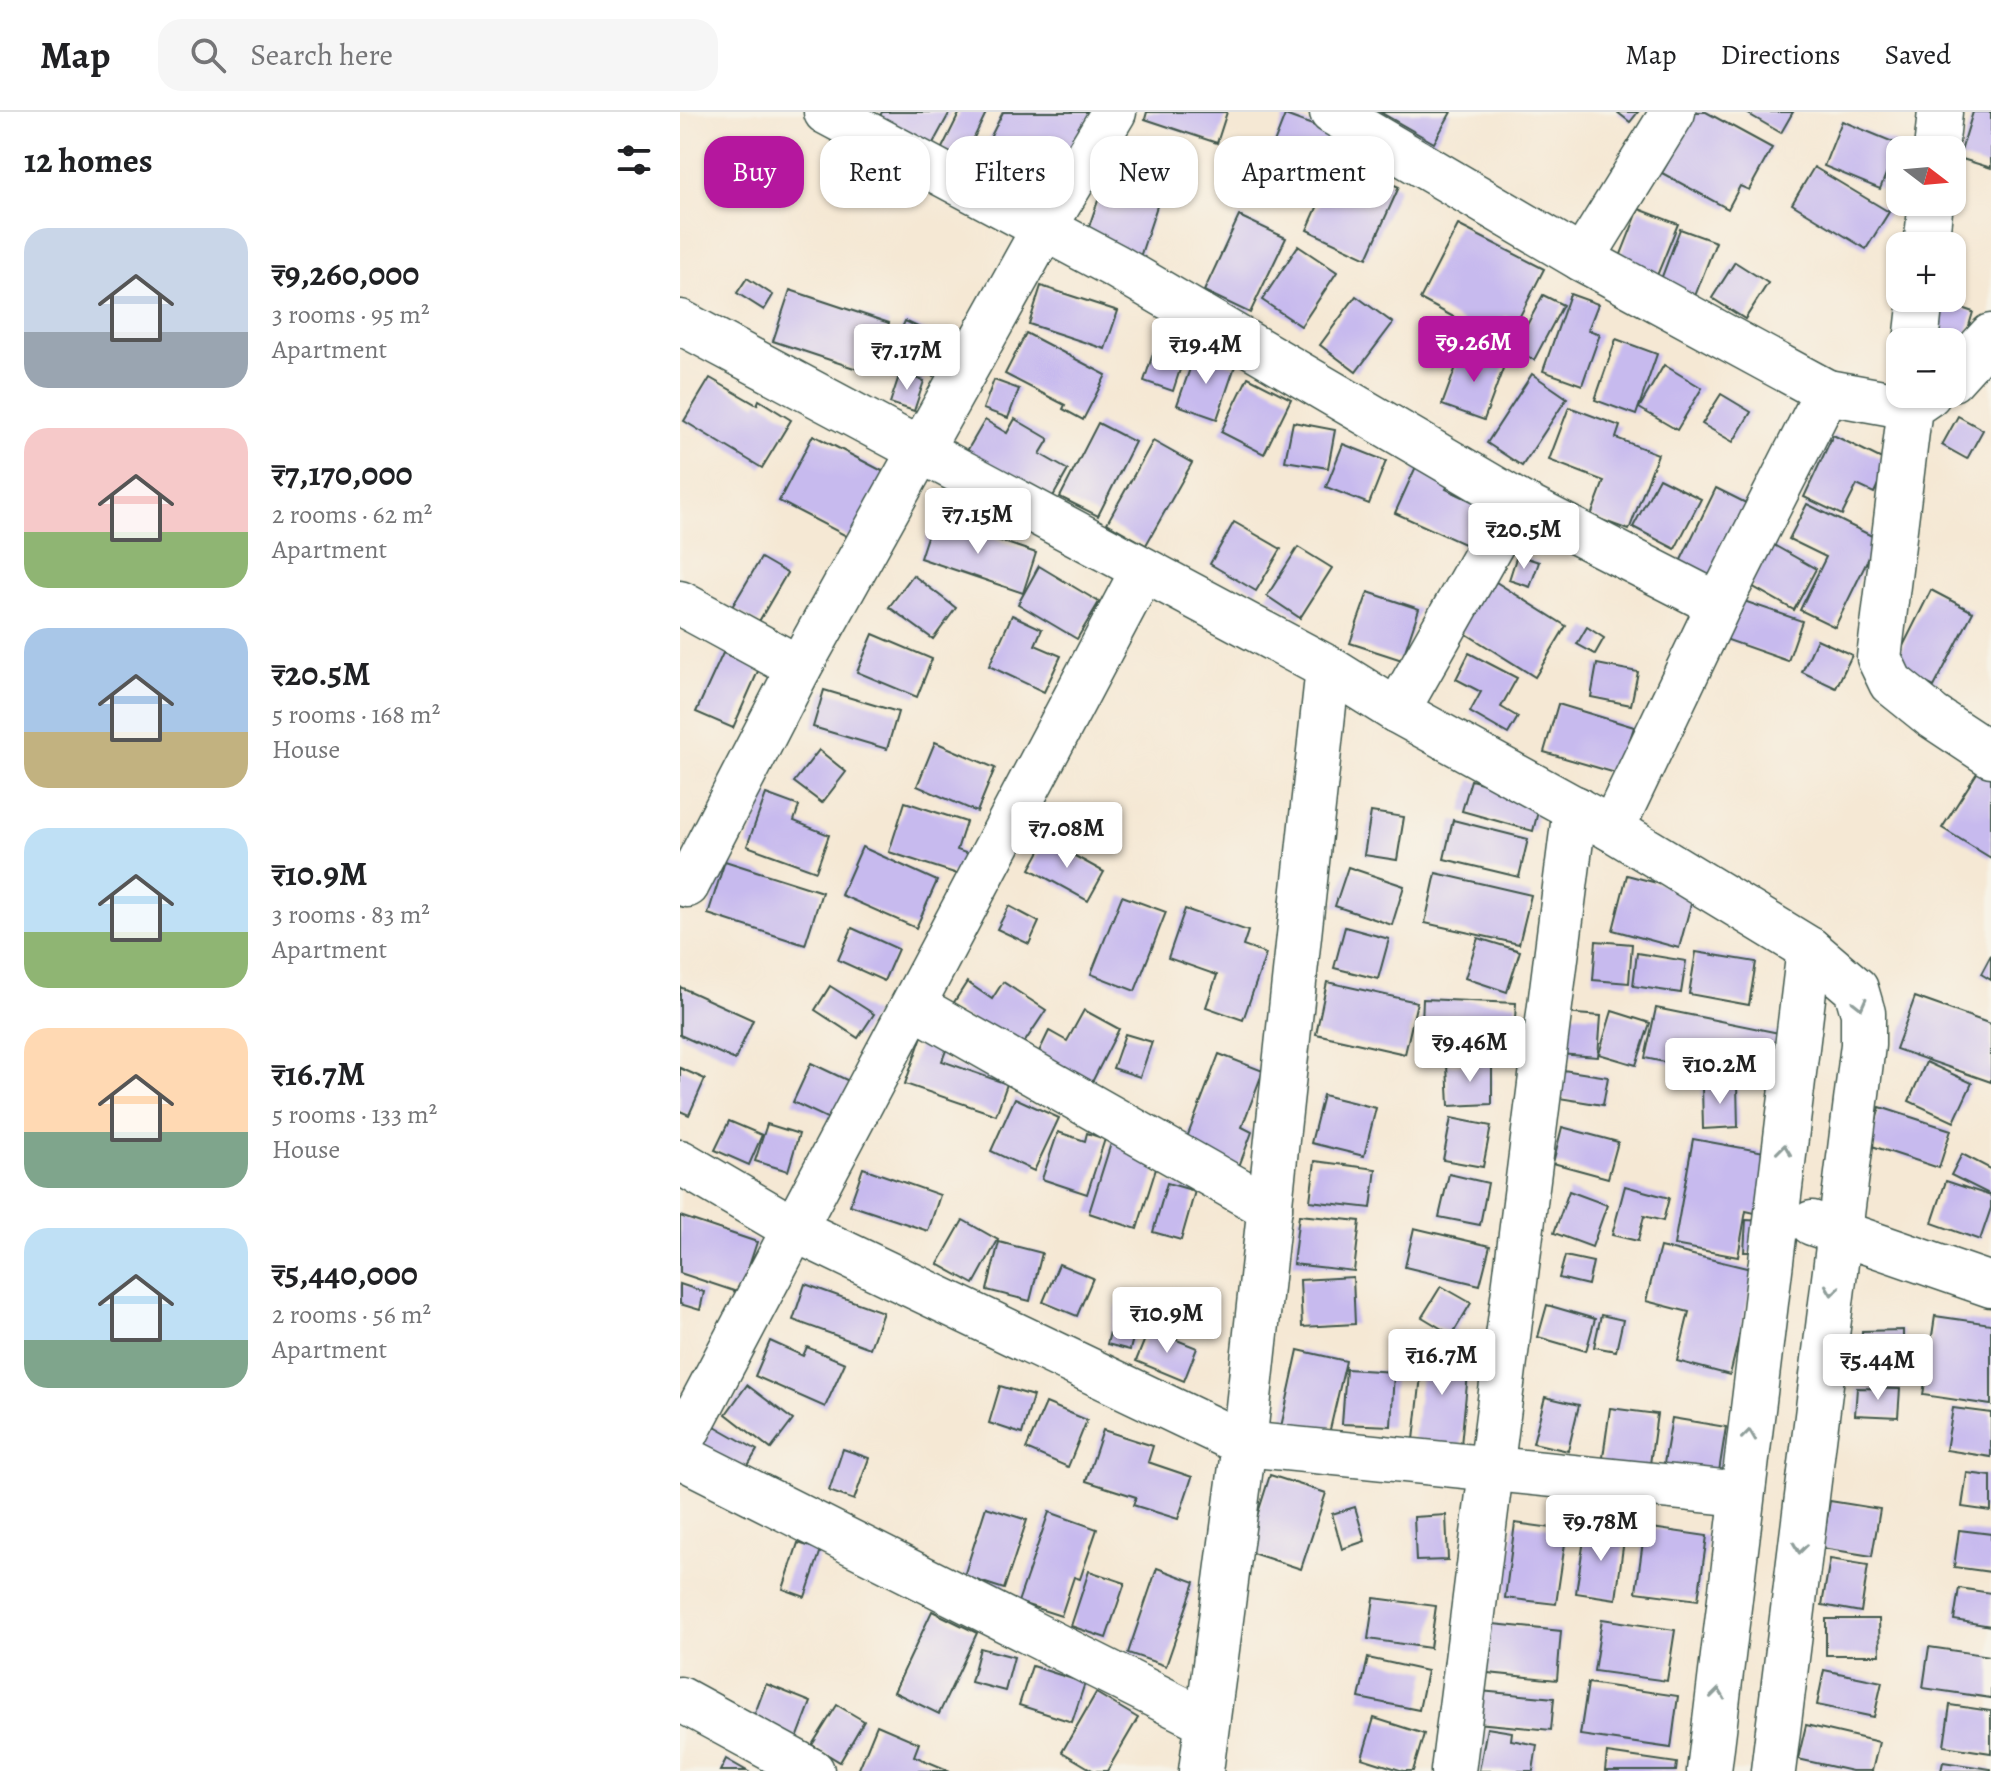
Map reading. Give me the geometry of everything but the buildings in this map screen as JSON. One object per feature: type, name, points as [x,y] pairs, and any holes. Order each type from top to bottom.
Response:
[{"type":"street","points":[[826,112],[1117,267],[1516,501],[1719,605]]},
{"type":"street","points":[[682,888],[799,668],[1043,230],[1114,112]]},
{"type":"street","points":[[1332,112],[1582,259],[1827,392],[1886,396]]},
{"type":"street","points":[[1582,259],[1673,112]]},
{"type":"street","points":[[1937,136],[1940,112]]},
{"type":"street","points":[[680,322],[1328,668],[1397,711],[1575,808],[1809,949],[1856,989],[1863,1013],[1863,1045],[1773,1771]]},
{"type":"street","points":[[1966,364],[1991,336]]},
{"type":"street","points":[[1612,829],[1719,605],[1827,392]]},
{"type":"street","points":[[1916,408],[1879,658],[1891,683],[1932,716],[1991,755]]},
{"type":"street","points":[[1397,711],[1516,501]]},
{"type":"street","points":[[680,1445],[1143,570]]},
{"type":"street","points":[[680,603],[799,668]]},
{"type":"street","points":[[1201,1771],[1244,1444],[1328,668]]},
{"type":"street","points":[[1453,1771],[1575,808]]},
{"type":"street","points":[[1709,1771],[1809,949]]},
{"type":"street","points":[[914,1006],[1270,1208]]},
{"type":"street","points":[[680,1162],[796,1230],[1244,1444],[1742,1494]]},
{"type":"street","points":[[1777,1210],[1991,1285]]},
{"type":"street","points":[[680,1456],[1206,1721]]},
{"type":"street","points":[[680,1699],[812,1771]]}]
